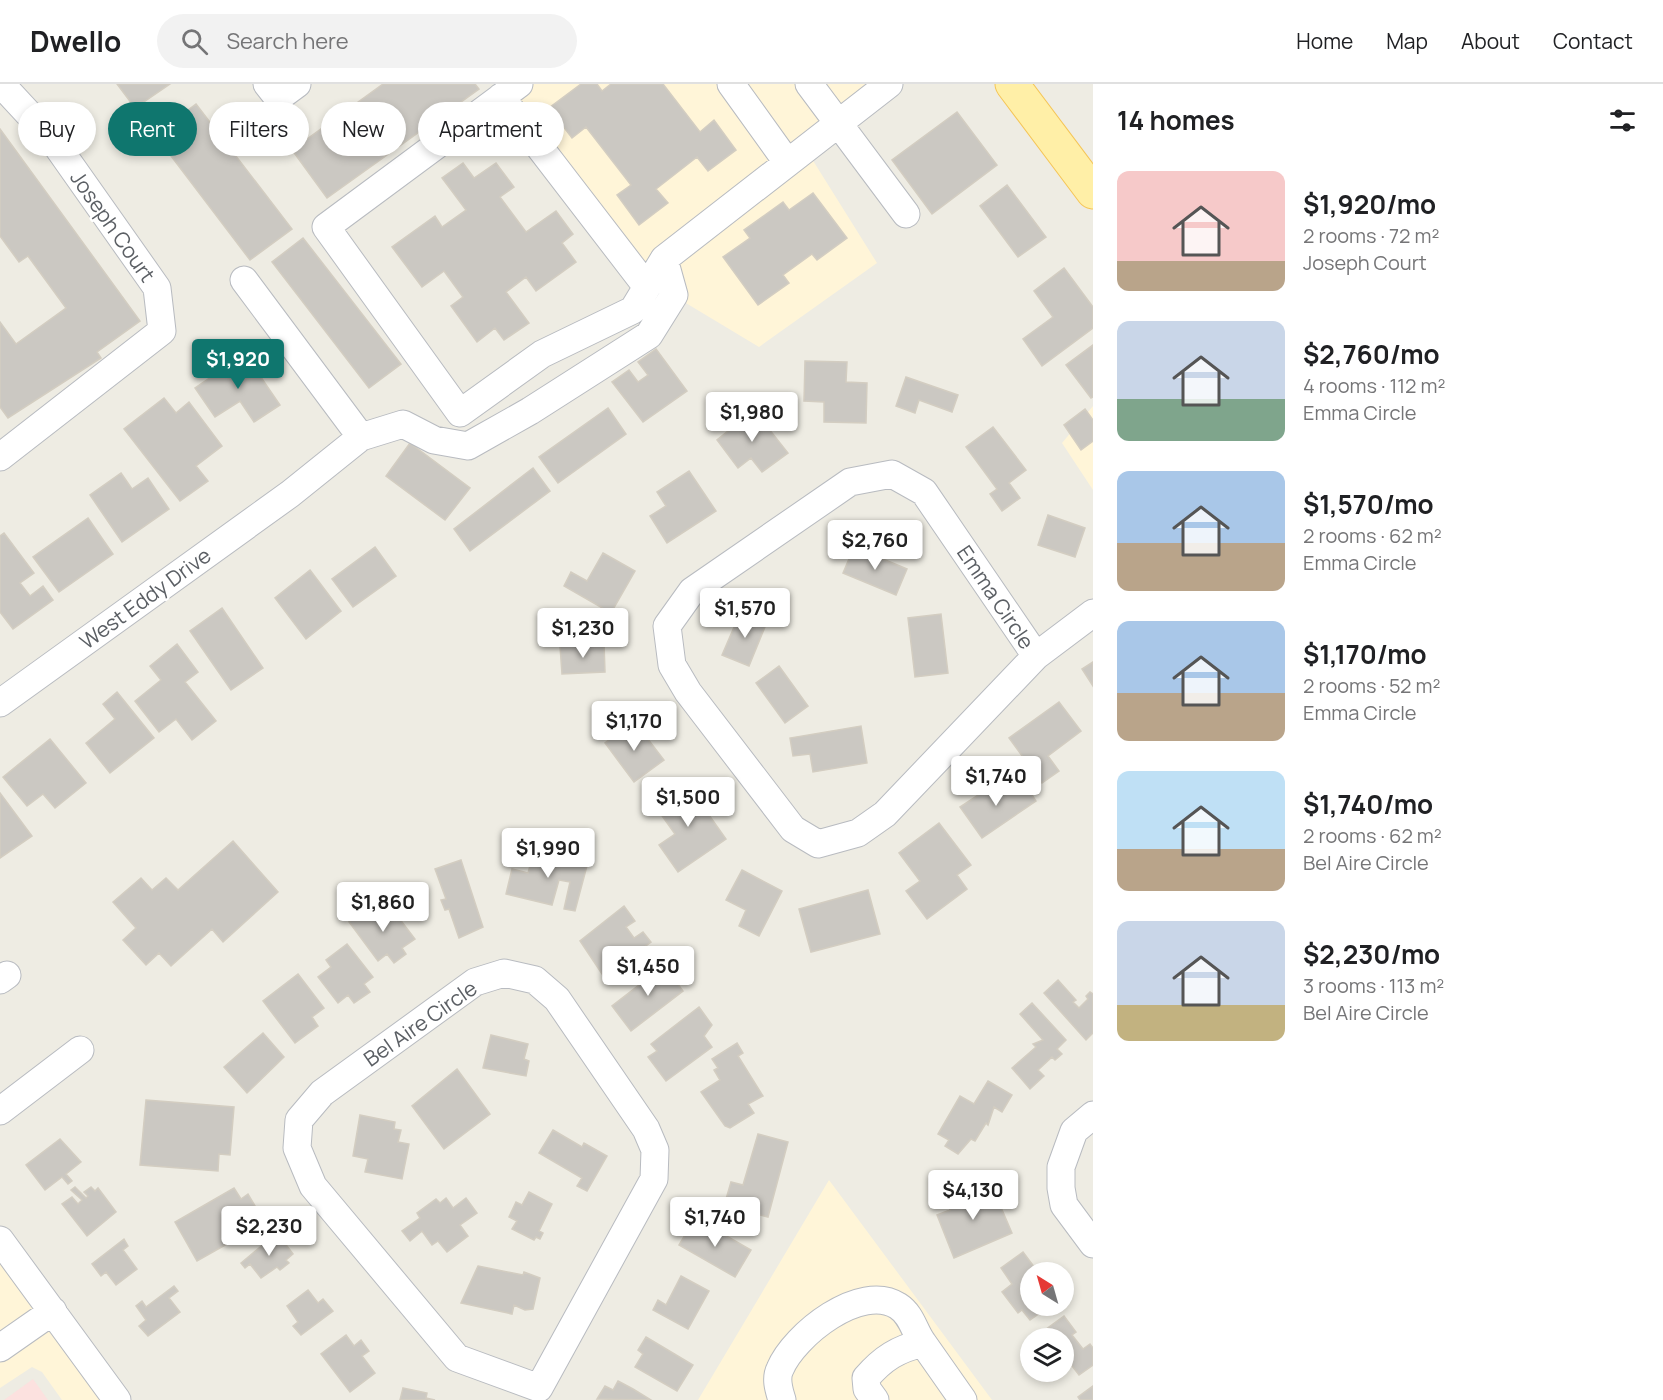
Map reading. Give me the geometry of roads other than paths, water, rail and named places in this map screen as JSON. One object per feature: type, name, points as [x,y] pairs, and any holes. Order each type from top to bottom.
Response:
[{"type":"main road","points":[[1012,84],[1093,192]]},
{"type":"street","name":"Joseph Court","points":[[0,457],[162,331],[157,288],[52,139],[1,84]]},
{"type":"street","points":[[267,84],[278,98],[297,84]]},
{"type":"street","points":[[731,84],[787,162]]},
{"type":"street","points":[[809,84],[906,214]]},
{"type":"street","points":[[647,287],[510,90],[326,226],[460,413],[542,354],[633,310],[647,287],[664,259],[889,84]]},
{"type":"street","points":[[244,280],[361,437],[403,424],[434,440],[468,446],[530,411],[649,335],[674,295],[664,259]]},
{"type":"street","name":"West Eddy Drive","points":[[0,703],[290,494],[361,437]]},
{"type":"street","name":"Emma Circle","points":[[1036,656],[924,492],[892,474],[850,482],[693,591],[668,626],[672,664],[688,692],[793,829],[818,844],[858,833],[885,814],[1036,656],[1093,613]]},
{"type":"street","name":"Bel Aire Circle","points":[[504,973],[535,980],[556,999],[646,1129],[655,1150],[654,1179],[535,1394],[457,1358],[313,1186],[297,1148],[299,1120],[322,1093],[475,982],[504,973]]},
{"type":"street","points":[[0,1111],[80,1050]]},
{"type":"street","points":[[1093,1115],[1074,1131],[1061,1167],[1064,1205],[1093,1244]]},
{"type":"street","points":[[0,1240],[117,1400]]},
{"type":"street","points":[[782,1400],[778,1386],[779,1370],[795,1345],[849,1304],[866,1299],[879,1299],[898,1306],[911,1318],[919,1338],[963,1400]]},
{"type":"street","points":[[0,1348],[52,1311]]},
{"type":"street","points":[[801,1400],[793,1381],[801,1360],[857,1318],[873,1315],[889,1319],[900,1331],[919,1338]]},
{"type":"street","points":[[875,1400],[867,1389],[866,1378],[880,1362],[919,1338]]}]
